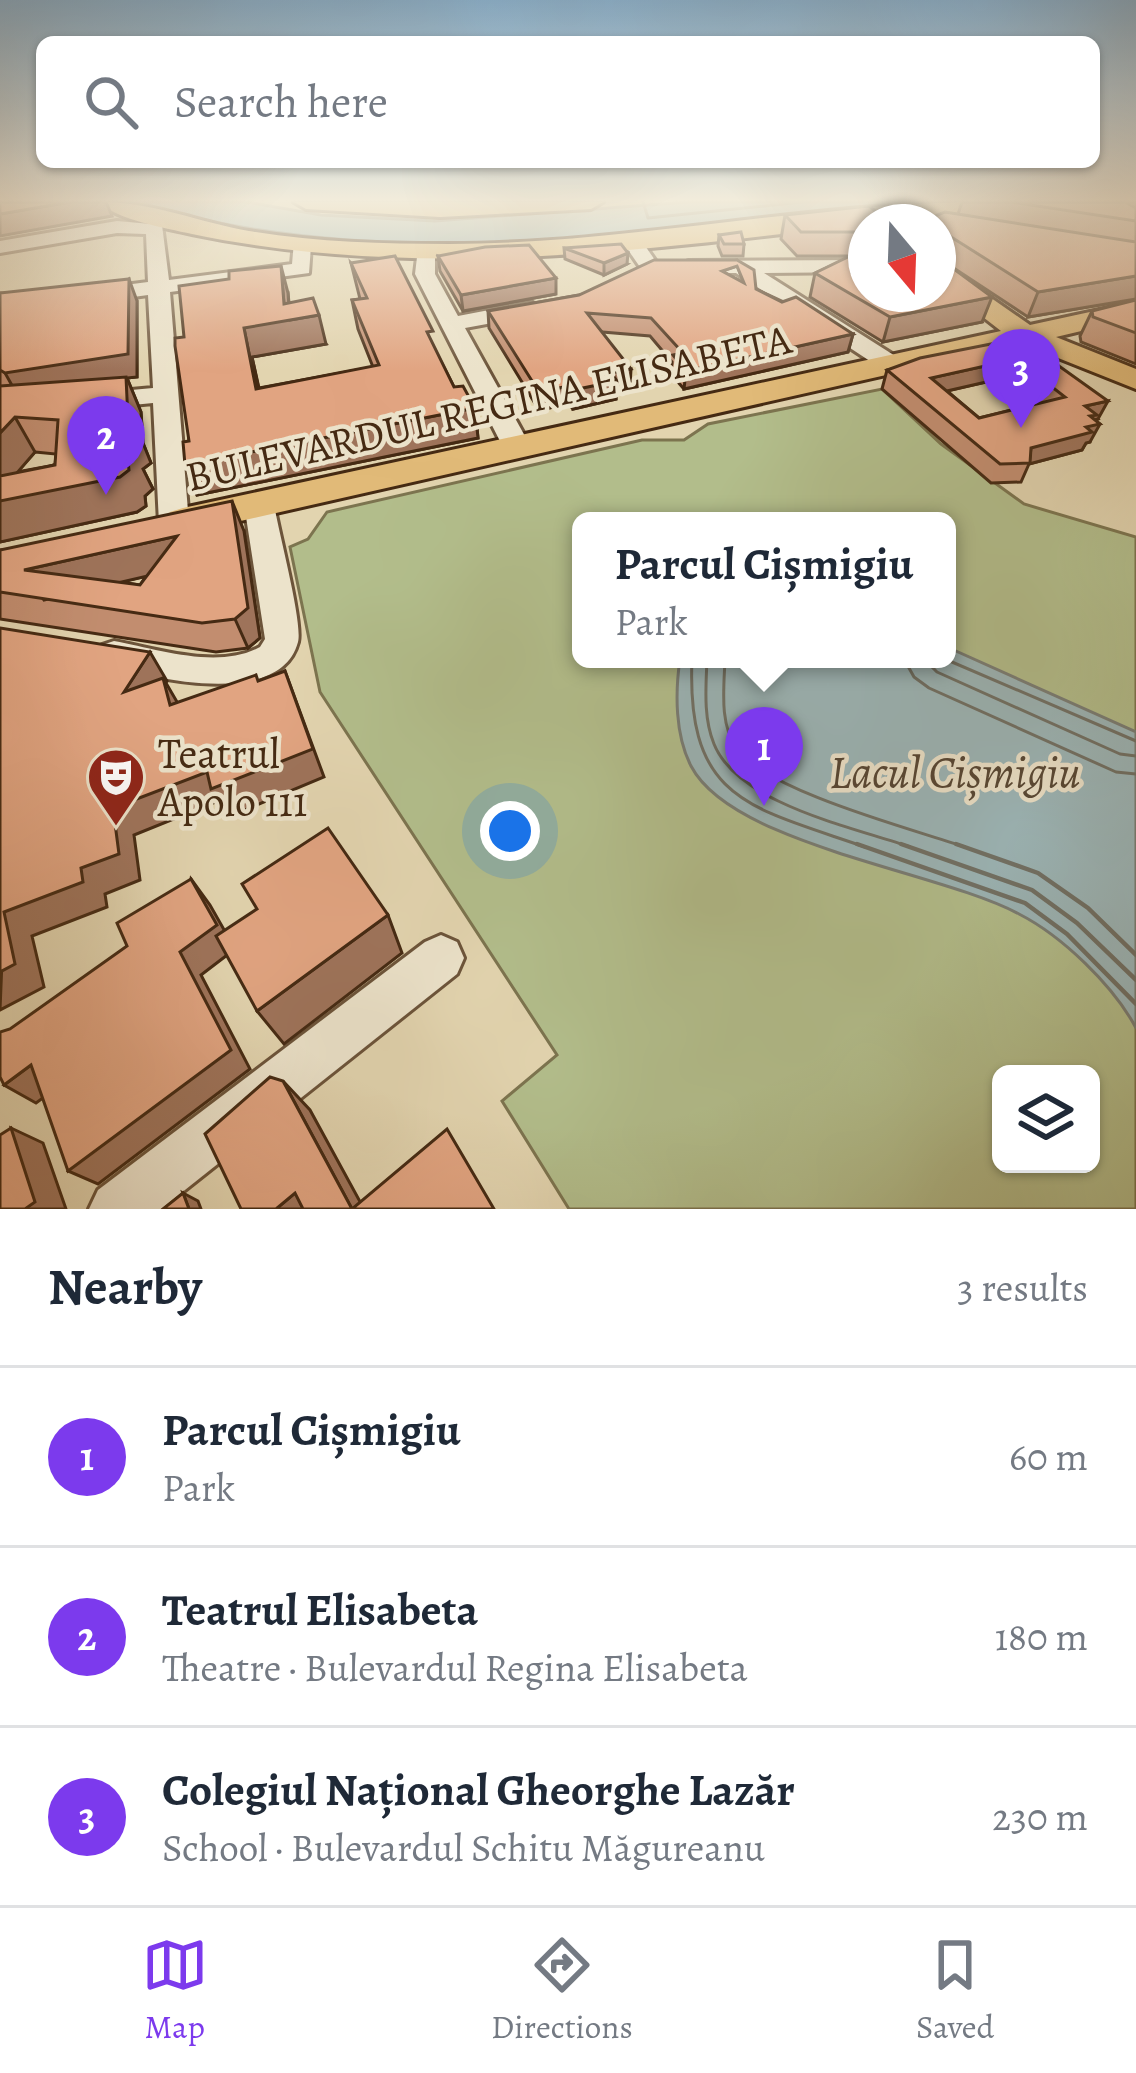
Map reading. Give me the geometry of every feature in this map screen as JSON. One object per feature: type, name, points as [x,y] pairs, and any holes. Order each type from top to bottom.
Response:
[{"type":"main road","points":[[956,283],[1024,334],[1136,380]]},
{"type":"main road","name":"BULEVARDUL REGINA ELISABETA","points":[[131,532],[1136,310]]},
{"type":"street","points":[[161,258],[174,523]]},
{"type":"street","points":[[0,308],[160,287],[299,258]]},
{"type":"street","points":[[425,258],[425,274],[517,447]]},
{"type":"street","points":[[636,258],[639,270],[848,266]]},
{"type":"street","points":[[744,269],[891,364]]},
{"type":"street","points":[[790,299],[848,272]]},
{"type":"street","points":[[450,324],[549,306]]},
{"type":"street","points":[[0,410],[166,394]]},
{"type":"street","points":[[89,650],[223,672],[253,669],[274,656],[282,640],[259,504]]},
{"type":"street","points":[[117,1209],[441,958]]},
{"type":"green space","points":[[882,389],[941,444],[1024,504],[1136,537],[1136,1209],[569,1209],[502,1101],[557,1055],[320,692],[290,547],[308,539],[327,512],[642,440],[684,440],[708,424]]},
{"type":"water","name":"Lacul Cișmigiu","points":[[956,651],[1136,732],[1136,1028],[1100,979],[1069,948],[1019,914],[792,836],[748,816],[714,793],[691,766],[682,741],[679,668],[956,668]]},
{"type":"building","points":[[396,258],[433,331],[427,332],[454,387],[463,386],[475,408],[185,465],[183,442],[189,441],[175,346],[175,338],[184,337],[179,286],[229,279],[229,271],[281,266],[284,304],[313,298],[319,315],[244,328],[256,389],[379,365],[352,300],[367,298],[351,263]]},
{"type":"building","points":[[439,258],[540,258],[556,278],[461,295]]},
{"type":"building","points":[[848,258],[848,292],[815,273]]},
{"type":"building","points":[[985,258],[1136,258],[1136,276],[1038,292]]},
{"type":"building","points":[[654,260],[737,260],[754,270],[756,289],[782,302],[796,297],[853,334],[686,371],[673,355],[683,353],[651,318],[587,313],[631,369],[611,373],[617,381],[539,392],[488,311],[579,295]],"holes":[[[737,266],[744,283],[722,271]]]},
{"type":"building","points":[[956,271],[992,297],[956,304]]},
{"type":"building","points":[[129,279],[128,354],[0,370],[0,293]]},
{"type":"building","points":[[1136,300],[1136,333],[1093,317],[1092,311]]},
{"type":"building","points":[[1024,341],[1108,401],[1085,406],[1100,424],[1086,427],[1092,432],[1031,448],[1030,463],[1000,464],[887,370],[920,358]],"holes":[[[1016,359],[1065,397],[979,418],[931,378]]]},
{"type":"building","points":[[126,377],[128,420],[136,427],[116,442],[136,454],[128,461],[129,470],[120,477],[0,501],[0,476],[55,465],[58,420],[15,417],[0,433],[0,386]]},
{"type":"building","points":[[232,501],[248,608],[235,619],[202,623],[0,592],[0,550]],"holes":[[[177,536],[140,585],[24,570]]]},
{"type":"building","points":[[0,628],[150,652],[124,692],[163,678],[170,705],[256,675],[258,681],[285,671],[313,749],[211,789],[207,772],[113,808],[119,854],[81,868],[83,882],[4,912],[15,964],[0,972]]},
{"type":"building","points":[[328,828],[388,915],[257,1011],[216,936],[257,909],[242,884]]},
{"type":"building","points":[[191,879],[217,925],[180,952],[231,1050],[68,1171],[31,1065],[4,1085],[0,1077],[0,1032],[127,946],[117,923]]},
{"type":"building","points":[[270,1077],[283,1081],[352,1209],[303,1209],[295,1193],[276,1209],[241,1209],[205,1134]]},
{"type":"building","points":[[11,1128],[35,1202],[25,1209],[0,1209],[0,1135]]},
{"type":"building","points":[[447,1129],[494,1209],[352,1209]]},
{"type":"building","points":[[183,1193],[189,1209],[163,1209]]},
{"type":"place","name":"Colegiul Național Gheorghe Lazăr","points":[[1021,428]]},
{"type":"place","name":"Teatrul Elisabeta","points":[[106,495]]},
{"type":"place","name":"Parcul Cișmigiu","points":[[764,806]]},
{"type":"place","name":"Teatrul Apolo 111","points":[[116,828]]}]
